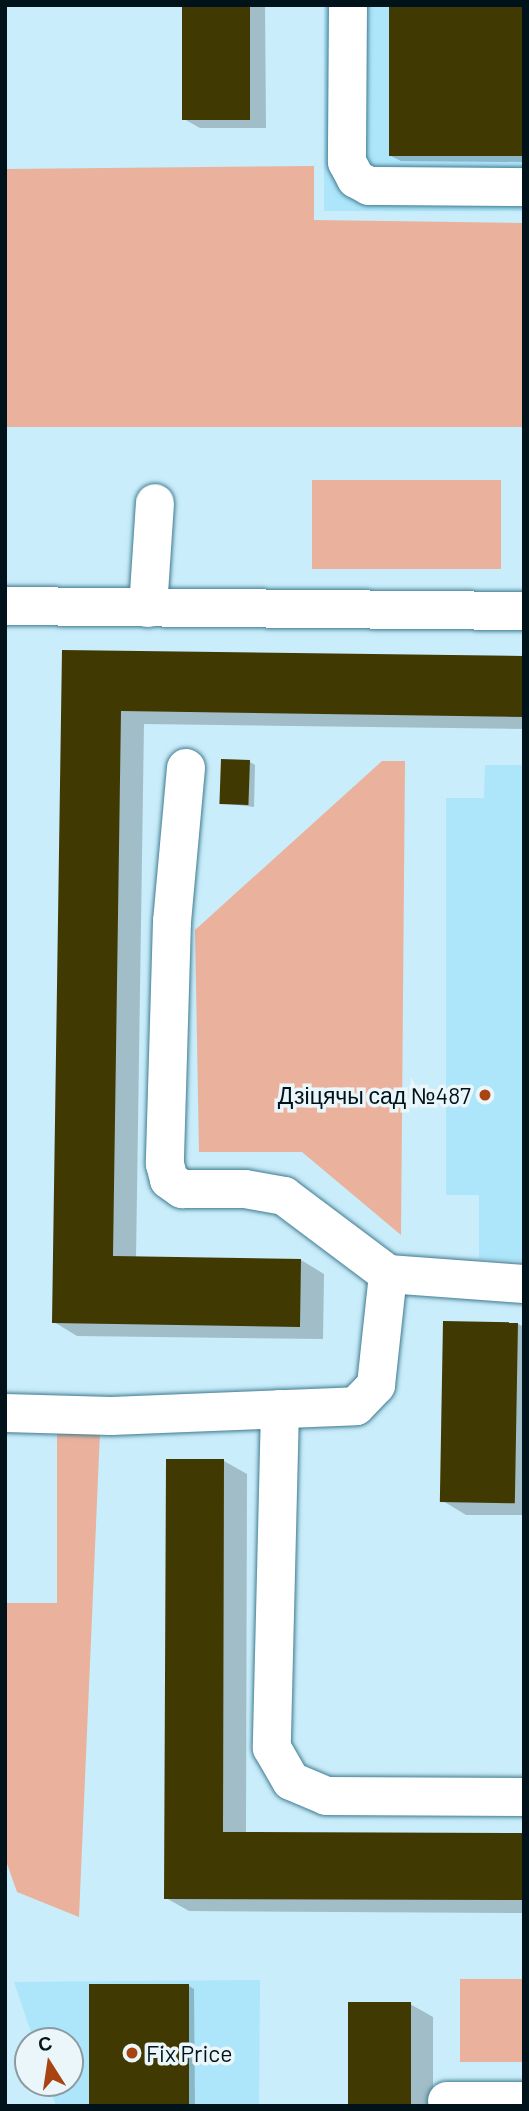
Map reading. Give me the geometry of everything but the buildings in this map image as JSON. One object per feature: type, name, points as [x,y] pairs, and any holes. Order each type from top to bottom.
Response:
[{"type":"lane","points":[[348,5],[347,162],[356,179],[369,186],[524,187]]},
{"type":"lane","points":[[148,608],[155,503]]},
{"type":"lane","points":[[5,606],[524,611]]},
{"type":"lane","points":[[186,768],[172,921],[165,1164],[169,1180],[182,1189],[245,1189],[284,1196],[388,1274],[524,1284]]},
{"type":"lane","points":[[5,1413],[111,1416],[356,1406],[367,1399],[376,1385],[388,1274]]},
{"type":"lane","points":[[280,1409],[272,1748],[291,1781],[326,1796],[524,1797]]},
{"type":"lane","points":[[447,2101],[524,2101]]},
{"type":"shaded area","points":[[324,5],[524,5],[524,211],[324,211]]},
{"type":"shaded area","points":[[314,166],[314,220],[524,223],[524,427],[5,427],[5,169]]},
{"type":"shaded area","points":[[312,480],[501,480],[501,569],[312,569]]},
{"type":"shaded area","points":[[382,761],[405,761],[401,1235],[302,1152],[199,1152],[195,930]]},
{"type":"shaded area","name":"Дзіцячы сад №487","points":[[485,765],[524,765],[524,1261],[479,1259],[479,1195],[446,1195],[446,798],[484,798]]},
{"type":"shaded area","points":[[57,1430],[100,1432],[79,1917],[17,1892],[5,1858],[5,1603],[57,1603]]},
{"type":"shaded area","points":[[460,1979],[524,1979],[524,2062],[460,2062]]},
{"type":"shaded area","points":[[260,1980],[259,2106],[56,2106],[53,2097],[84,2097],[84,2027],[29,2027],[14,1982]]},
{"type":"place","name":"Дзіцячы сад №487","points":[[485,1095]]},
{"type":"place","name":"Fix Price","points":[[132,2053]]}]
